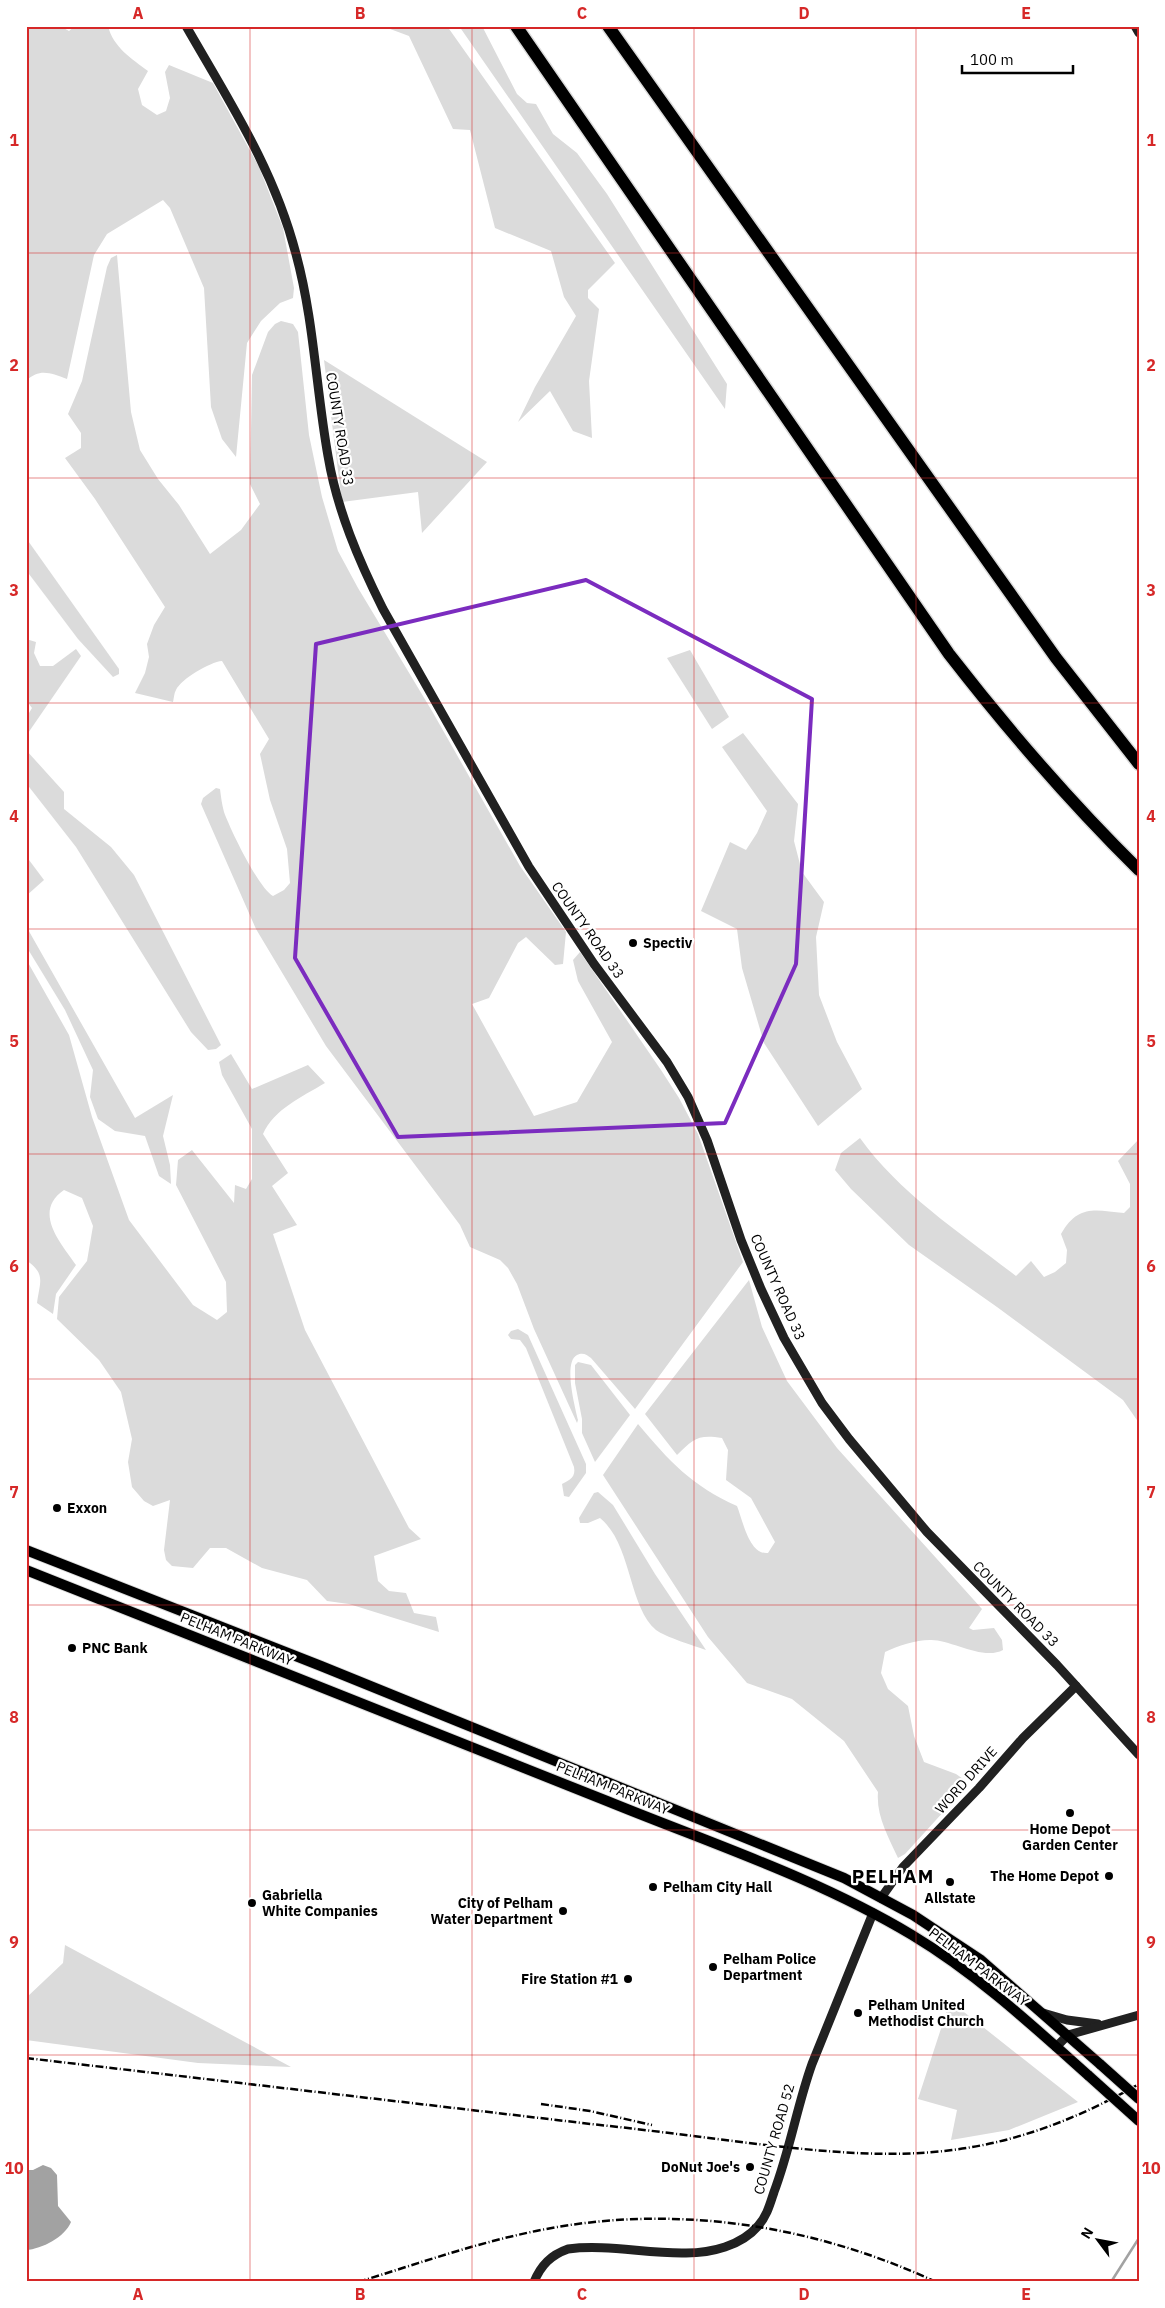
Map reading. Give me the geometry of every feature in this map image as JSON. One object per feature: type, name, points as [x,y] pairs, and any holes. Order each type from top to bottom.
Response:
[{"type":"highway","points":[[516,26],[949,654],[1041,767],[1139,870]]},
{"type":"highway","points":[[608,26],[1056,658],[1139,764]]},
{"type":"main road","name":"PELHAM PARKWAY","points":[[26,1550],[716,1824],[844,1878],[913,1915],[966,1949],[998,1973],[1139,2099]]},
{"type":"main road","points":[[56,1581],[63,1565]]},
{"type":"main road","name":"PELHAM PARKWAY","points":[[26,1570],[703,1839],[812,1884],[873,1913],[915,1937],[969,1974],[1056,2047],[1139,2121]]},
{"type":"main road","points":[[137,1614],[144,1597]]},
{"type":"main road","points":[[235,1653],[242,1636]]},
{"type":"main road","points":[[435,1731],[439,1714]]},
{"type":"main road","points":[[607,1801],[616,1785]]},
{"type":"main road","points":[[703,1839],[716,1824]]},
{"type":"main road","points":[[873,1913],[881,1898]]},
{"type":"street","name":"COUNTY ROAD 33","points":[[186,26],[247,130],[272,181],[285,217],[305,292],[328,456],[335,489],[359,559],[383,609],[529,868],[594,964],[666,1062],[688,1097],[707,1140],[764,1297],[784,1338],[822,1403],[849,1439],[927,1532],[1076,1686],[1139,1755]]},
{"type":"street","points":[[1134,26],[1139,33]]},
{"type":"street","name":"WORD DRIVE","points":[[881,1898],[903,1867],[1024,1738],[1076,1686]]},
{"type":"street","name":"COUNTY ROAD 52","points":[[534,2282],[544,2263],[556,2254],[568,2249],[701,2253],[730,2245],[758,2226],[766,2213],[781,2173],[803,2090],[812,2064],[873,1913]]},
{"type":"street","points":[[1042,2013],[1090,2024],[1111,2023]]},
{"type":"street","points":[[1056,2047],[1068,2035],[1139,2015]]},
{"type":"highlighted area","points":[[586,580],[812,699],[796,964],[725,1123],[398,1137],[295,958],[316,644]]},
{"type":"shaded area","points":[[26,26],[60,26],[69,31],[75,26],[108,26],[110,33],[119,46],[148,71],[138,89],[142,105],[157,115],[166,111],[170,98],[165,72],[169,65],[213,83],[259,167],[283,228],[294,288],[293,298],[280,303],[261,321],[247,343],[236,457],[222,439],[211,407],[204,288],[170,208],[163,200],[107,234],[94,255],[67,379],[41,373],[26,381]]},
{"type":"shaded area","points":[[382,26],[447,26],[615,263],[588,290],[588,298],[599,309],[589,381],[592,438],[573,431],[550,391],[518,422],[535,387],[576,316],[564,297],[551,251],[495,228],[470,130],[453,129],[409,36]]},
{"type":"shaded area","points":[[459,26],[482,26],[517,94],[527,103],[536,104],[553,134],[577,153],[607,194],[727,384],[725,409]]},
{"type":"shaded area","points":[[117,255],[131,412],[140,450],[158,479],[179,505],[210,554],[241,530],[260,504],[250,484],[252,375],[268,332],[275,324],[281,321],[293,324],[298,332],[309,435],[322,497],[338,551],[520,866],[566,932],[563,964],[555,965],[526,937],[518,943],[489,998],[472,1004],[534,1116],[577,1102],[612,1042],[578,981],[573,960],[580,952],[661,1070],[679,1098],[698,1134],[743,1262],[635,1409],[591,1358],[585,1354],[579,1354],[573,1359],[570,1375],[577,1423],[534,1329],[517,1284],[508,1268],[500,1260],[470,1247],[460,1225],[326,1046],[256,929],[201,804],[203,798],[216,788],[220,789],[224,812],[238,844],[260,882],[273,896],[284,890],[290,883],[287,849],[270,800],[260,754],[269,739],[222,661],[203,668],[184,681],[175,691],[173,702],[135,693],[145,673],[149,657],[147,644],[154,625],[165,607],[95,499],[65,458],[81,448],[81,433],[68,414],[82,381],[107,267],[111,258]]},
{"type":"shaded area","points":[[324,360],[487,462],[422,533],[418,492],[342,502]]},
{"type":"shaded area","points":[[26,538],[119,669],[119,674],[113,677],[78,639],[26,570]]},
{"type":"shaded area","points":[[26,639],[36,642],[34,653],[40,666],[53,666],[76,649],[81,656],[26,736],[26,718],[32,708],[26,700]]},
{"type":"shaded area","points":[[690,650],[729,717],[712,729],[667,658]]},
{"type":"shaded area","points":[[743,733],[798,804],[794,841],[802,872],[824,902],[816,937],[819,995],[837,1042],[862,1089],[818,1126],[764,1043],[742,968],[737,929],[701,911],[730,842],[746,850],[757,833],[767,811],[722,747]]},
{"type":"shaded area","points":[[26,750],[64,792],[64,809],[111,847],[134,875],[221,1045],[216,1049],[208,1050],[191,1032],[76,847],[26,783]]},
{"type":"shaded area","points":[[26,856],[44,880],[26,896]]},
{"type":"shaded area","points":[[26,926],[135,1118],[173,1095],[163,1136],[170,1165],[171,1184],[159,1176],[145,1136],[115,1131],[98,1119],[90,1097],[93,1070],[65,1010],[26,946]]},
{"type":"shaded area","points":[[26,959],[69,1035],[92,1117],[129,1220],[193,1305],[217,1320],[227,1312],[226,1282],[176,1185],[178,1160],[192,1150],[234,1203],[235,1185],[246,1189],[252,1179],[252,1129],[222,1075],[219,1062],[231,1054],[252,1089],[308,1065],[325,1083],[281,1111],[274,1117],[263,1134],[288,1173],[272,1186],[297,1225],[273,1234],[305,1330],[409,1528],[421,1539],[374,1556],[378,1581],[389,1591],[406,1593],[414,1613],[436,1617],[439,1632],[349,1604],[327,1601],[307,1580],[262,1568],[226,1548],[210,1548],[193,1568],[172,1566],[166,1560],[164,1550],[170,1500],[153,1506],[144,1501],[132,1487],[128,1462],[132,1439],[121,1392],[99,1360],[57,1319],[59,1297],[87,1261],[93,1226],[82,1198],[64,1190],[55,1199],[50,1208],[52,1228],[76,1265],[56,1294],[53,1314],[37,1303],[40,1283],[39,1274],[26,1260]]},
{"type":"shaded area","points":[[860,1138],[894,1177],[953,1229],[1016,1276],[1031,1261],[1044,1277],[1055,1272],[1066,1263],[1067,1250],[1061,1234],[1067,1224],[1074,1218],[1081,1213],[1096,1210],[1124,1213],[1130,1207],[1130,1184],[1118,1161],[1139,1139],[1139,1423],[1123,1400],[909,1245],[851,1189],[835,1170],[841,1153]]},
{"type":"shaded area","points":[[749,1280],[762,1327],[787,1381],[837,1448],[982,1609],[969,1628],[973,1630],[994,1628],[1002,1640],[1003,1650],[995,1653],[976,1651],[930,1640],[918,1641],[885,1652],[881,1673],[888,1689],[908,1706],[914,1736],[924,1762],[956,1774],[966,1781],[966,1787],[905,1854],[898,1858],[881,1818],[878,1792],[844,1741],[792,1699],[747,1683],[708,1637],[603,1475],[638,1424],[660,1450],[694,1481],[737,1506],[751,1543],[761,1552],[768,1553],[775,1542],[751,1498],[726,1480],[728,1450],[722,1438],[701,1437],[687,1445],[677,1455],[645,1414]]},
{"type":"shaded area","points":[[518,1329],[528,1335],[586,1464],[586,1473],[569,1497],[564,1496],[562,1484],[573,1476],[574,1467],[526,1348],[520,1340],[511,1339],[508,1335],[511,1331]]},
{"type":"shaded area","points":[[578,1362],[591,1365],[630,1415],[595,1462],[582,1433],[582,1419],[575,1383],[575,1365]]},
{"type":"shaded area","points":[[598,1492],[613,1505],[655,1574],[706,1650],[656,1630],[640,1606],[618,1543],[610,1529],[600,1518],[588,1523],[580,1523],[579,1518],[594,1493]]},
{"type":"shaded area","points":[[65,1945],[291,2067],[198,2063],[26,2040],[26,1998],[63,1963]]},
{"type":"shaded area","points":[[950,2001],[1078,2102],[1009,2130],[951,2140],[957,2110],[918,2099]]},
{"type":"shaded area","points":[[43,2165],[51,2168],[57,2175],[58,2206],[71,2222],[64,2233],[46,2245],[26,2250],[26,2170],[33,2170]]},
{"type":"waterway","points":[[1111,2282],[1139,2238]]},
{"type":"railway","points":[[26,2058],[766,2145],[836,2152],[882,2154],[952,2150],[1001,2141],[1072,2117],[1139,2084]]},
{"type":"railway","points":[[541,2104],[590,2111],[652,2125]]},
{"type":"railway","points":[[358,2282],[447,2254],[536,2231],[587,2223],[638,2219],[740,2224],[791,2233],[889,2262],[936,2282]]},
{"type":"place","name":"Spectiv","points":[[633,943]]},
{"type":"place","name":"Exxon","points":[[57,1508]]},
{"type":"place","name":"PNC Bank","points":[[72,1648]]},
{"type":"place","name":"Home Depot Garden Center","points":[[1070,1813]]},
{"type":"place","name":"The Home Depot","points":[[1109,1876]]},
{"type":"place","name":"Allstate","points":[[950,1882]]},
{"type":"place","name":"Pelham City Hall","points":[[653,1887]]},
{"type":"place","name":"Gabriella White Companies","points":[[252,1903]]},
{"type":"place","name":"City of Pelham Water Department","points":[[563,1911]]},
{"type":"place","name":"Pelham Police Department","points":[[713,1967]]},
{"type":"place","name":"Fire Station #1","points":[[628,1979]]},
{"type":"place","name":"Pelham United Methodist Church","points":[[858,2013]]},
{"type":"place","name":"DoNut Joe's","points":[[750,2167]]},
{"type":"district","name":"PELHAM","points":[[893,1876]]}]
